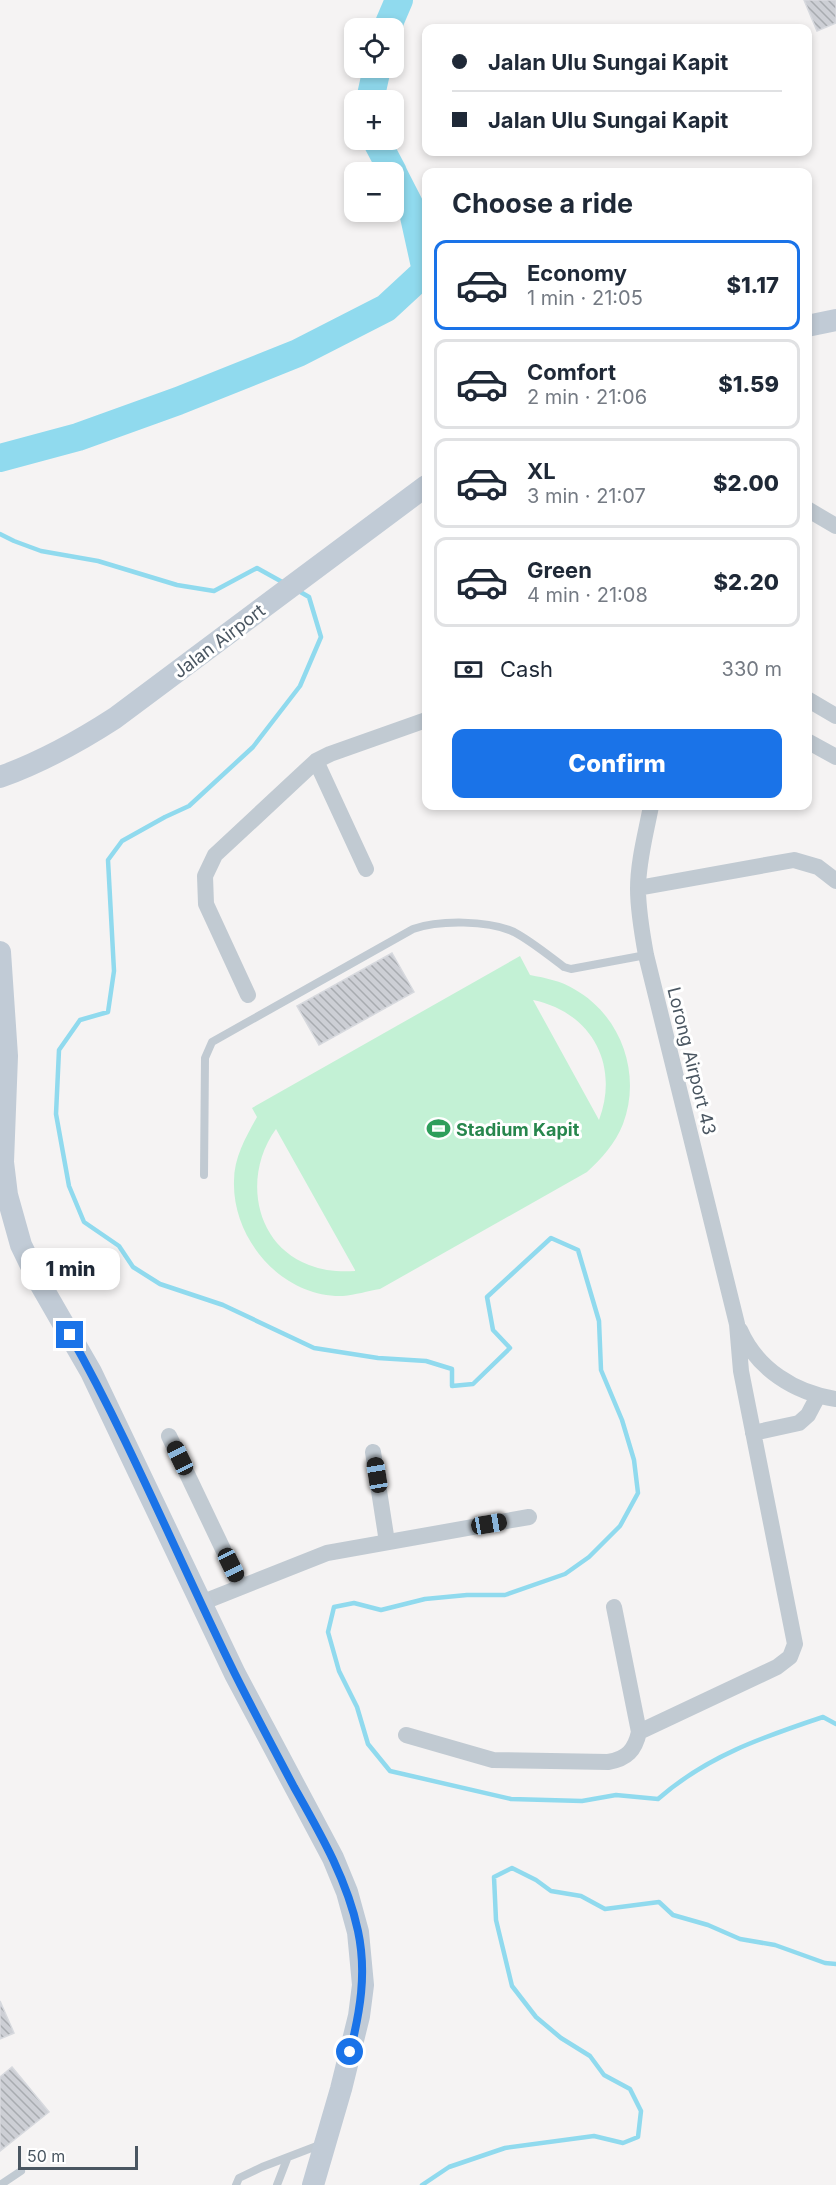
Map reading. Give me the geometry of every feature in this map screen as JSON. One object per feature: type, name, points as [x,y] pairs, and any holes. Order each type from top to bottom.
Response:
[{"type":"main road","points":[[812,325],[836,320]]},
{"type":"main road","name":"Jalan Airport","points":[[0,777],[30,766],[73,745],[116,718],[422,489]]},
{"type":"main road","points":[[0,952],[7,1056],[3,1162],[7,1195],[17,1234],[38,1280],[91,1372],[201,1603],[333,1858],[347,1892],[358,1932],[363,1985],[359,2016],[341,2089],[313,2185]]},
{"type":"street","points":[[812,512],[836,526]]},
{"type":"street","points":[[812,702],[836,716]]},
{"type":"street","points":[[248,994],[206,904],[205,876],[215,855],[316,761],[330,753],[422,721]]},
{"type":"street","points":[[812,744],[836,757]]},
{"type":"street","points":[[316,761],[366,869]]},
{"type":"street","name":"Lorong Airport 43","points":[[650,810],[640,861],[639,919],[737,1324]]},
{"type":"street","points":[[638,888],[794,860],[818,867],[836,881]]},
{"type":"street","points":[[737,1324],[756,1357],[768,1368],[800,1389],[836,1399]]},
{"type":"street","points":[[639,1732],[777,1667],[790,1657],[795,1644],[741,1371],[737,1324]]},
{"type":"street","points":[[753,1433],[799,1423],[808,1415],[819,1396]]},
{"type":"street","points":[[169,1436],[241,1587]]},
{"type":"street","points":[[373,1452],[387,1542]]},
{"type":"street","points":[[201,1603],[317,1556],[530,1517]]},
{"type":"street","points":[[406,1735],[493,1760],[608,1761],[624,1757],[632,1752],[639,1732],[614,1607]]},
{"type":"lane","points":[[204,1175],[205,1058],[212,1042],[413,929],[448,922],[500,928],[517,934],[564,967],[571,969],[646,954]]},
{"type":"lane","points":[[236,2185],[239,2178],[262,2166],[287,2159],[325,2143]]},
{"type":"lane","points":[[277,2185],[287,2159]]},
{"type":"lane","points":[[0,2185],[21,2171]]},
{"type":"green space","points":[[520,956],[530,975],[569,986],[590,1000],[604,1014],[623,1048],[630,1085],[628,1105],[620,1131],[608,1150],[587,1172],[380,1289],[343,1296],[321,1294],[300,1287],[282,1276],[265,1261],[252,1244],[242,1224],[236,1203],[234,1181],[241,1148],[257,1117],[252,1108]],"holes":[[[533,1000],[553,1006],[571,1016],[585,1028],[596,1044],[603,1061],[606,1079],[605,1099],[599,1120]],[[276,1129],[355,1270],[355,1271],[332,1271],[309,1265],[290,1255],[265,1225],[259,1206],[257,1186],[259,1166]]]},
{"type":"building","points":[[804,0],[836,0],[836,23],[817,31]]},
{"type":"building","points":[[392,953],[414,992],[319,1045],[297,1006]]},
{"type":"building","points":[[0,2001],[14,2033],[0,2039]]},
{"type":"building","points":[[12,2067],[49,2112],[0,2151],[0,2077]]},
{"type":"waterway","points":[[391,18],[399,0]]},
{"type":"waterway","points":[[372,90],[375,78]]},
{"type":"waterway","points":[[381,150],[388,162]]},
{"type":"waterway","points":[[404,194],[413,212],[422,253]]},
{"type":"waterway","points":[[0,458],[78,437],[178,401],[298,353],[386,308],[422,275]]},
{"type":"waterway","points":[[0,534],[41,551],[98,561],[177,585],[214,591],[257,568],[284,583]]},
{"type":"waterway","points":[[297,590],[309,597],[321,637],[300,686],[253,747],[189,806],[122,841],[108,860],[114,971],[108,1012],[80,1020],[59,1050],[56,1114],[69,1186],[84,1222],[119,1246],[133,1267],[160,1284],[223,1305],[314,1348],[378,1358],[426,1361],[452,1369],[452,1386],[473,1384],[510,1348],[493,1330],[487,1297],[551,1238],[578,1250],[599,1321],[601,1370],[622,1420],[634,1460],[638,1493],[620,1526],[589,1557],[565,1574],[505,1595],[467,1595],[425,1599],[381,1610],[354,1603],[334,1607],[328,1632],[339,1671],[357,1707],[368,1744],[390,1771],[511,1799],[582,1801],[616,1795],[658,1799],[716,1759],[757,1740],[823,1717],[836,1724]]},
{"type":"waterway","points":[[422,2185],[449,2167],[505,2148],[594,2136],[623,2143],[638,2137],[641,2111],[630,2089],[604,2075],[590,2056],[561,2038],[536,2017],[512,1986],[496,1920],[494,1877],[512,1868],[536,1880],[551,1891],[581,1896],[605,1909],[659,1902],[673,1915],[708,1925],[740,1939],[775,1945],[825,1963],[836,1964]]},
{"type":"place","name":"Stadium Kapit","points":[[438,1129]]},
{"type":"route","points":[[70,1335],[125,1441],[236,1674],[333,1858],[347,1892],[358,1932],[363,1985],[359,2016],[350,2052]]}]
